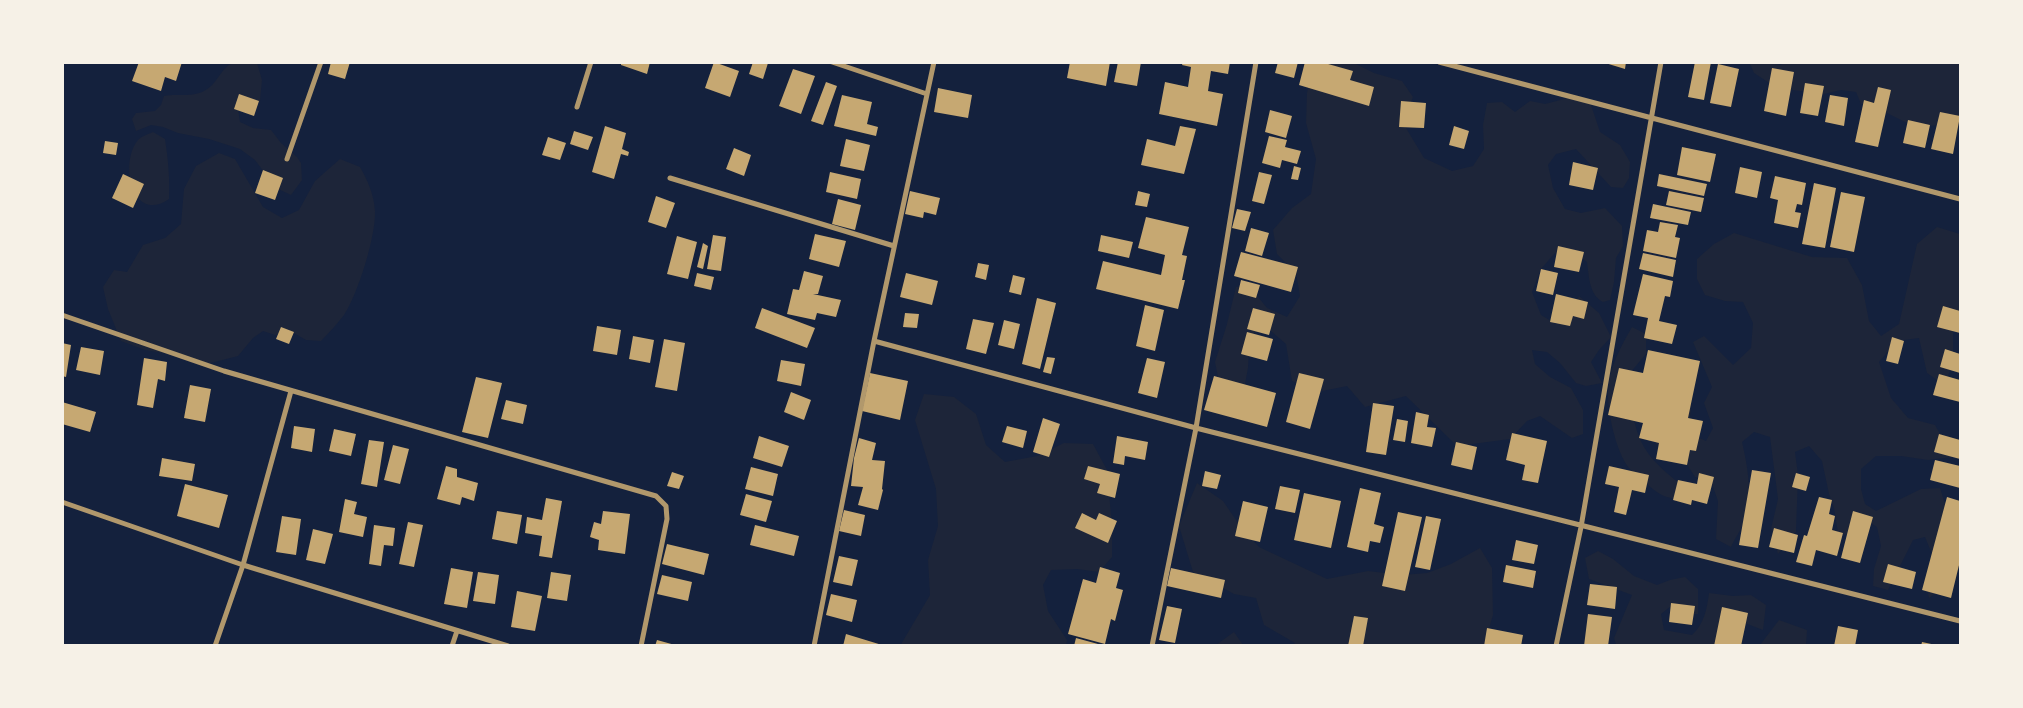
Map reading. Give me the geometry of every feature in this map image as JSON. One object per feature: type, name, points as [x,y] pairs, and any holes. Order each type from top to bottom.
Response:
[{"type":"street","points":[[287,158],[321,62]]},
{"type":"street","points":[[577,106],[591,62]]},
{"type":"street","points":[[832,62],[927,94]]},
{"type":"street","points":[[814,646],[874,341],[934,62]]},
{"type":"street","points":[[1152,646],[1196,428],[1256,62]]},
{"type":"street","points":[[1439,62],[1960,199]]},
{"type":"street","points":[[1556,646],[1581,527],[1661,62]]},
{"type":"street","points":[[670,178],[894,246]]},
{"type":"street","points":[[62,315],[188,359],[291,391],[656,496],[666,506],[667,519],[641,646]]},
{"type":"street","points":[[874,341],[1196,428],[1581,527],[1960,621]]},
{"type":"street","points":[[215,646],[243,566],[291,391]]},
{"type":"street","points":[[62,502],[243,566],[508,646]]},
{"type":"street","points":[[452,646],[457,631]]},
{"type":"shaded area","points":[[1783,62],[1960,63],[1960,124],[1925,126],[1905,122],[1881,110],[1861,104],[1856,92],[1841,90],[1824,94],[1777,88],[1754,73],[1750,64],[1781,65]]},
{"type":"shaded area","points":[[232,63],[257,63],[262,80],[260,101],[238,109],[240,122],[253,128],[271,130],[281,143],[297,157],[301,163],[302,180],[291,195],[276,188],[255,160],[240,149],[209,139],[178,133],[163,127],[151,125],[136,131],[132,119],[136,113],[155,111],[161,105],[164,96],[194,94],[204,91]]},
{"type":"shaded area","points":[[1316,63],[1354,63],[1374,73],[1402,81],[1413,97],[1403,123],[1424,158],[1452,171],[1473,166],[1484,149],[1483,125],[1487,103],[1502,102],[1515,112],[1530,101],[1545,104],[1572,97],[1591,105],[1600,132],[1620,145],[1630,162],[1629,178],[1623,188],[1611,187],[1576,149],[1556,154],[1548,165],[1553,188],[1565,209],[1581,213],[1605,208],[1622,226],[1623,246],[1616,258],[1610,300],[1603,302],[1598,299],[1590,285],[1587,262],[1572,251],[1555,253],[1541,269],[1532,292],[1541,315],[1556,324],[1567,317],[1579,296],[1599,313],[1611,337],[1591,362],[1602,383],[1586,386],[1576,383],[1560,363],[1547,352],[1532,350],[1535,364],[1550,377],[1571,388],[1583,410],[1583,434],[1572,438],[1540,416],[1527,421],[1510,439],[1457,446],[1406,396],[1365,407],[1347,386],[1322,391],[1292,381],[1286,344],[1265,326],[1250,336],[1248,368],[1243,395],[1220,387],[1215,362],[1236,287],[1250,287],[1267,308],[1287,317],[1300,296],[1296,273],[1277,254],[1273,230],[1292,208],[1311,194],[1316,159],[1306,123],[1307,93],[1311,72]]},
{"type":"shaded area","points":[[153,132],[165,139],[169,176],[169,199],[156,205],[146,204],[138,197],[132,187],[130,175],[130,161],[133,149],[139,139]]},
{"type":"shaded area","points":[[219,153],[235,159],[263,207],[282,218],[299,210],[315,181],[340,159],[360,167],[363,172],[372,194],[375,211],[373,235],[360,279],[349,306],[344,315],[321,341],[306,340],[292,332],[275,335],[263,331],[253,338],[238,356],[203,365],[182,356],[145,350],[121,341],[108,309],[103,287],[114,270],[127,272],[143,245],[165,238],[181,224],[184,189],[196,166]]},
{"type":"shaded area","points":[[1937,227],[1960,234],[1960,307],[1953,327],[1953,364],[1944,385],[1927,373],[1919,338],[1897,341],[1879,362],[1891,398],[1908,418],[1935,425],[1953,457],[1928,460],[1901,456],[1876,456],[1861,469],[1861,489],[1865,504],[1876,511],[1921,489],[1940,488],[1951,523],[1941,589],[1929,598],[1925,579],[1932,554],[1925,537],[1913,540],[1888,590],[1873,586],[1874,569],[1881,546],[1877,527],[1861,517],[1854,537],[1838,533],[1834,508],[1822,461],[1809,446],[1795,452],[1798,475],[1796,532],[1778,554],[1771,529],[1778,499],[1770,437],[1754,432],[1742,442],[1748,472],[1749,492],[1744,522],[1731,547],[1716,539],[1718,501],[1711,481],[1695,477],[1682,457],[1656,444],[1659,411],[1689,379],[1691,410],[1688,428],[1695,436],[1706,441],[1713,428],[1704,403],[1712,387],[1693,342],[1704,336],[1733,365],[1751,348],[1753,323],[1743,302],[1725,301],[1705,295],[1697,279],[1697,259],[1714,244],[1734,233],[1812,257],[1847,258],[1862,285],[1869,321],[1881,336],[1899,324],[1917,244]]},
{"type":"shaded area","points":[[1632,327],[1646,334],[1646,354],[1629,374],[1635,425],[1645,449],[1666,472],[1682,485],[1682,498],[1671,498],[1662,495],[1635,474],[1624,461],[1616,442],[1609,409],[1609,382],[1616,358]]},
{"type":"shaded area","points":[[924,394],[954,397],[976,414],[986,445],[1005,462],[1037,456],[1064,443],[1093,444],[1107,470],[1112,526],[1112,557],[1099,572],[1077,569],[1051,570],[1043,585],[1048,611],[1067,640],[1066,645],[900,646],[930,595],[928,560],[938,526],[936,489],[915,420]]},
{"type":"shaded area","points":[[1197,483],[1223,501],[1243,530],[1259,547],[1327,579],[1368,571],[1402,575],[1427,573],[1451,564],[1480,548],[1492,568],[1493,615],[1484,645],[1293,645],[1295,643],[1264,625],[1256,598],[1234,594],[1193,572],[1179,526]]},
{"type":"shaded area","points":[[1598,551],[1613,559],[1634,576],[1657,585],[1685,577],[1698,589],[1698,614],[1680,614],[1671,606],[1661,614],[1664,630],[1692,635],[1704,616],[1709,593],[1733,596],[1751,595],[1766,605],[1763,630],[1737,620],[1717,645],[1616,645],[1614,638],[1632,595],[1589,579],[1585,558]]},
{"type":"shaded area","points":[[1779,620],[1807,630],[1806,645],[1760,645]]},
{"type":"shaded area","points":[[1234,632],[1243,645],[1216,645]]},
{"type":"building","points":[[139,62],[182,62],[176,81],[165,77],[161,91],[132,81]]},
{"type":"building","points":[[331,62],[350,62],[345,79],[328,74]]},
{"type":"building","points":[[621,62],[650,62],[647,74],[621,65]]},
{"type":"building","points":[[714,62],[739,71],[730,97],[705,88]]},
{"type":"building","points":[[753,62],[768,63],[763,79],[749,74]]},
{"type":"building","points":[[1070,62],[1110,62],[1106,86],[1067,78]]},
{"type":"building","points":[[1118,62],[1141,62],[1137,86],[1114,82]]},
{"type":"building","points":[[1183,62],[1230,62],[1228,74],[1211,71],[1208,91],[1223,94],[1217,126],[1159,114],[1165,82],[1188,87],[1191,67],[1182,65]]},
{"type":"building","points":[[1278,62],[1298,62],[1294,78],[1275,73]]},
{"type":"building","points":[[1305,62],[1321,62],[1353,71],[1350,80],[1374,87],[1369,106],[1299,85]]},
{"type":"building","points":[[1602,62],[1626,62],[1625,69]]},
{"type":"building","points":[[1695,62],[1711,62],[1704,100],[1688,97]]},
{"type":"building","points":[[1718,64],[1739,69],[1731,107],[1710,103]]},
{"type":"building","points":[[1772,68],[1794,72],[1786,116],[1764,111]]},
{"type":"building","points":[[793,69],[815,76],[801,114],[779,106]]},
{"type":"building","points":[[826,82],[837,86],[823,125],[811,121]]},
{"type":"building","points":[[1805,83],[1824,86],[1818,116],[1800,113]]},
{"type":"building","points":[[1878,87],[1891,90],[1878,147],[1855,142],[1864,100],[1874,103]]},
{"type":"building","points":[[938,88],[972,95],[968,118],[934,112]]},
{"type":"building","points":[[239,94],[259,101],[254,116],[234,109]]},
{"type":"building","points":[[842,95],[872,102],[867,124],[878,127],[876,136],[834,126]]},
{"type":"building","points":[[1830,95],[1848,98],[1844,126],[1825,122]]},
{"type":"building","points":[[1401,101],[1426,103],[1424,128],[1399,127]]},
{"type":"building","points":[[1270,110],[1292,116],[1286,138],[1265,132]]},
{"type":"building","points":[[1940,112],[1960,116],[1953,154],[1931,149]]},
{"type":"building","points":[[1908,120],[1930,125],[1925,148],[1903,143]]},
{"type":"building","points":[[605,126],[626,133],[622,149],[629,152],[628,156],[621,154],[614,179],[592,172]]},
{"type":"building","points":[[1180,126],[1196,129],[1184,174],[1141,165],[1147,139],[1175,146]]},
{"type":"building","points":[[1454,126],[1469,131],[1464,149],[1449,145]]},
{"type":"building","points":[[574,131],[593,137],[588,150],[570,144]]},
{"type":"building","points":[[1269,136],[1287,140],[1285,147],[1301,151],[1297,164],[1282,160],[1280,168],[1262,163]]},
{"type":"building","points":[[548,137],[566,143],[560,160],[542,155]]},
{"type":"building","points":[[846,139],[870,145],[864,171],[840,166]]},
{"type":"building","points":[[105,141],[118,143],[116,155],[103,153]]},
{"type":"building","points":[[1682,147],[1716,154],[1710,182],[1677,175]]},
{"type":"building","points":[[734,148],[751,155],[744,176],[726,169]]},
{"type":"building","points":[[1573,162],[1598,168],[1593,190],[1569,185]]},
{"type":"building","points":[[1294,166],[1301,168],[1298,180],[1291,179]]},
{"type":"building","points":[[1740,167],[1762,172],[1757,198],[1735,193]]},
{"type":"building","points":[[263,170],[283,178],[275,200],[255,193]]},
{"type":"building","points":[[830,172],[861,179],[857,199],[826,192]]},
{"type":"building","points":[[1259,172],[1272,175],[1264,204],[1252,201]]},
{"type":"building","points":[[123,174],[144,184],[133,208],[112,198]]},
{"type":"building","points":[[1659,174],[1707,184],[1704,196],[1657,186]]},
{"type":"building","points":[[1775,176],[1806,183],[1802,205],[1797,204],[1795,212],[1801,213],[1798,228],[1774,223],[1778,200],[1770,198]]},
{"type":"building","points":[[1814,183],[1836,188],[1825,248],[1802,244]]},
{"type":"building","points":[[910,191],[940,198],[936,215],[924,212],[923,218],[905,214]]},
{"type":"building","points":[[1138,191],[1150,194],[1147,207],[1135,205]]},
{"type":"building","points":[[1669,191],[1704,198],[1701,212],[1666,205]]},
{"type":"building","points":[[1841,192],[1865,197],[1854,252],[1830,247]]},
{"type":"building","points":[[656,196],[675,203],[666,228],[648,222]]},
{"type":"building","points":[[838,199],[861,205],[855,230],[832,224]]},
{"type":"building","points":[[1653,204],[1691,212],[1688,225],[1650,218]]},
{"type":"building","points":[[1237,209],[1251,212],[1245,231],[1232,228]]},
{"type":"building","points":[[1146,217],[1189,227],[1182,255],[1187,256],[1182,280],[1185,280],[1178,309],[1096,289],[1103,261],[1161,275],[1165,255],[1138,248]]},
{"type":"building","points":[[1660,222],[1678,225],[1675,237],[1680,238],[1676,258],[1643,251],[1647,230],[1658,232]]},
{"type":"building","points":[[1251,228],[1269,233],[1262,256],[1245,251]]},
{"type":"building","points":[[815,234],[846,241],[839,267],[809,259]]},
{"type":"building","points":[[713,235],[726,237],[721,271],[707,269]]},
{"type":"building","points":[[1101,235],[1133,242],[1129,258],[1098,251]]},
{"type":"building","points":[[677,236],[697,242],[688,279],[667,274]]},
{"type":"building","points":[[703,243],[708,246],[703,269],[697,267]]},
{"type":"building","points":[[1558,246],[1584,252],[1579,272],[1554,267]]},
{"type":"building","points":[[1241,252],[1298,267],[1291,292],[1234,276]]},
{"type":"building","points":[[1643,253],[1676,260],[1673,277],[1639,269]]},
{"type":"building","points":[[978,263],[989,265],[986,280],[975,277]]},
{"type":"building","points":[[1541,269],[1558,273],[1553,295],[1536,291]]},
{"type":"building","points":[[804,271],[823,276],[818,294],[813,294],[841,300],[836,317],[817,313],[815,320],[787,314],[793,289],[799,290]]},
{"type":"building","points":[[697,273],[714,277],[711,290],[694,286]]},
{"type":"building","points":[[906,273],[938,281],[932,305],[900,297]]},
{"type":"building","points":[[1643,274],[1673,281],[1670,297],[1665,296],[1659,321],[1677,325],[1672,344],[1644,338],[1648,318],[1633,315]]},
{"type":"building","points":[[1013,275],[1025,278],[1021,295],[1009,292]]},
{"type":"building","points":[[1241,280],[1260,285],[1256,298],[1238,293]]},
{"type":"building","points":[[1556,294],[1588,302],[1584,319],[1573,316],[1570,326],[1550,322]]},
{"type":"building","points":[[1037,298],[1056,303],[1040,369],[1022,364]]},
{"type":"building","points":[[1145,305],[1164,310],[1155,351],[1136,346]]},
{"type":"building","points":[[1943,306],[1960,311],[1960,333],[1937,327]]},
{"type":"building","points":[[762,308],[815,328],[807,348],[755,328]]},
{"type":"building","points":[[1253,308],[1275,314],[1269,335],[1247,329]]},
{"type":"building","points":[[905,313],[919,314],[917,328],[903,327]]},
{"type":"building","points":[[973,319],[994,323],[986,354],[966,349]]},
{"type":"building","points":[[1004,320],[1020,324],[1014,349],[998,345]]},
{"type":"building","points":[[597,326],[621,330],[617,355],[593,351]]},
{"type":"building","points":[[281,327],[294,332],[289,344],[276,339]]},
{"type":"building","points":[[1247,332],[1273,339],[1267,361],[1241,354]]},
{"type":"building","points":[[633,336],[654,340],[650,363],[629,359]]},
{"type":"building","points":[[1892,337],[1904,341],[1898,364],[1886,361]]},
{"type":"building","points":[[664,339],[685,343],[677,391],[655,387]]},
{"type":"building","points":[[62,343],[71,345],[66,377],[62,376]]},
{"type":"building","points":[[81,347],[104,351],[100,375],[76,370]]},
{"type":"building","points":[[1945,349],[1960,354],[1960,373],[1940,367]]},
{"type":"building","points":[[1648,350],[1700,361],[1688,418],[1703,421],[1696,451],[1690,450],[1687,465],[1656,459],[1659,443],[1639,438],[1643,423],[1608,415],[1619,368],[1643,373]]},
{"type":"building","points":[[1047,357],[1055,358],[1051,374],[1043,372]]},
{"type":"building","points":[[144,358],[167,362],[165,381],[158,379],[153,408],[137,405]]},
{"type":"building","points":[[1147,358],[1165,362],[1157,398],[1138,393]]},
{"type":"building","points":[[781,360],[805,364],[801,386],[777,381]]},
{"type":"building","points":[[870,373],[908,381],[900,420],[862,411]]},
{"type":"building","points":[[1299,373],[1324,379],[1310,429],[1286,422]]},
{"type":"building","points":[[1939,374],[1960,380],[1960,402],[1933,395]]},
{"type":"building","points":[[1214,376],[1276,393],[1267,427],[1204,410]]},
{"type":"building","points":[[476,377],[502,383],[488,438],[462,432]]},
{"type":"building","points":[[190,385],[211,389],[205,422],[184,418]]},
{"type":"building","points":[[791,392],[811,400],[804,420],[784,412]]},
{"type":"building","points":[[506,400],[527,405],[523,424],[501,419]]},
{"type":"building","points":[[62,402],[96,412],[90,432],[62,424]]},
{"type":"building","points":[[1373,403],[1394,406],[1386,455],[1366,452]]},
{"type":"building","points":[[1416,412],[1429,415],[1427,427],[1436,428],[1432,447],[1411,443]]},
{"type":"building","points":[[1043,418],[1060,424],[1049,457],[1033,452]]},
{"type":"building","points":[[1397,419],[1408,421],[1405,442],[1393,440]]},
{"type":"building","points":[[294,426],[315,429],[312,452],[291,448]]},
{"type":"building","points":[[1007,426],[1027,431],[1023,448],[1002,442]]},
{"type":"building","points":[[334,429],[356,434],[351,456],[329,451]]},
{"type":"building","points":[[1512,433],[1547,441],[1538,483],[1522,480],[1525,465],[1506,460]]},
{"type":"building","points":[[1939,434],[1960,440],[1960,459],[1934,452]]},
{"type":"building","points":[[759,436],[789,446],[782,467],[753,458]]},
{"type":"building","points":[[1117,436],[1148,442],[1145,460],[1125,456],[1124,465],[1113,463]]},
{"type":"building","points":[[859,438],[876,443],[872,460],[885,461],[883,490],[878,510],[858,505],[863,487],[851,486],[854,458]]},
{"type":"building","points":[[369,440],[384,442],[377,487],[361,484]]},
{"type":"building","points":[[1456,442],[1477,447],[1472,470],[1451,465]]},
{"type":"building","points":[[393,445],[409,449],[400,484],[384,480]]},
{"type":"building","points":[[162,458],[195,464],[192,481],[159,476]]},
{"type":"building","points":[[1935,460],[1960,466],[1960,488],[1930,480]]},
{"type":"building","points":[[446,466],[457,469],[457,477],[478,483],[474,501],[462,497],[460,505],[437,499]]},
{"type":"building","points":[[1088,466],[1120,474],[1115,498],[1097,493],[1100,484],[1084,479]]},
{"type":"building","points":[[1609,466],[1649,475],[1645,493],[1632,490],[1626,515],[1614,512],[1619,487],[1605,484]]},
{"type":"building","points":[[751,467],[778,474],[773,496],[745,489]]},
{"type":"building","points":[[1752,470],[1771,473],[1758,548],[1739,545]]},
{"type":"building","points":[[1205,471],[1221,475],[1217,489],[1202,486]]},
{"type":"building","points":[[672,472],[684,476],[679,489],[667,486]]},
{"type":"building","points":[[1699,473],[1714,477],[1707,504],[1692,500],[1691,505],[1673,500],[1678,480],[1697,484]]},
{"type":"building","points":[[1796,473],[1810,477],[1806,491],[1792,487]]},
{"type":"building","points":[[185,484],[228,495],[219,528],[177,516]]},
{"type":"building","points":[[1280,486],[1300,490],[1295,513],[1275,509]]},
{"type":"building","points":[[1360,488],[1381,493],[1374,524],[1384,527],[1380,543],[1370,541],[1368,552],[1347,547]]},
{"type":"building","points":[[1304,493],[1341,501],[1331,548],[1294,540]]},
{"type":"building","points":[[746,494],[772,501],[766,522],[740,515]]},
{"type":"building","points":[[1819,497],[1832,500],[1829,514],[1835,516],[1832,530],[1843,533],[1837,556],[1816,550],[1812,566],[1796,562],[1804,535],[1807,536]]},
{"type":"building","points":[[1947,497],[1960,501],[1960,561],[1951,598],[1922,590]]},
{"type":"building","points":[[546,498],[562,501],[552,558],[539,556],[542,536],[525,533],[527,517],[542,520]]},
{"type":"building","points":[[345,499],[357,502],[354,514],[367,517],[363,537],[339,532]]},
{"type":"building","points":[[1243,501],[1268,507],[1260,542],[1235,536]]},
{"type":"building","points":[[844,510],[865,515],[861,536],[839,531]]},
{"type":"building","points":[[497,511],[522,515],[517,544],[492,539]]},
{"type":"building","points":[[603,511],[630,514],[625,554],[598,550],[599,540],[590,537],[594,522],[601,524]]},
{"type":"building","points":[[1853,511],[1873,517],[1860,563],[1841,558]]},
{"type":"building","points":[[1398,512],[1422,517],[1405,591],[1382,586]]},
{"type":"building","points":[[1082,513],[1096,520],[1099,513],[1117,521],[1108,543],[1075,528]]},
{"type":"building","points":[[282,516],[301,519],[296,555],[276,552]]},
{"type":"building","points":[[1426,516],[1441,519],[1430,570],[1415,567]]},
{"type":"building","points":[[408,522],[423,525],[414,567],[399,564]]},
{"type":"building","points":[[374,525],[395,528],[393,546],[384,545],[381,566],[369,564]]},
{"type":"building","points":[[755,525],[799,536],[794,556],[750,545]]},
{"type":"building","points":[[1774,528],[1798,535],[1794,553],[1769,547]]},
{"type":"building","points":[[313,529],[333,534],[325,564],[306,560]]},
{"type":"building","points":[[1516,540],[1538,545],[1534,564],[1512,560]]},
{"type":"building","points":[[667,544],[709,554],[704,575],[662,564]]},
{"type":"building","points":[[839,556],[858,560],[852,586],[833,582]]},
{"type":"building","points":[[1888,564],[1916,572],[1912,589],[1883,582]]},
{"type":"building","points":[[1506,565],[1536,571],[1533,588],[1503,582]]},
{"type":"building","points":[[1100,567],[1120,573],[1116,588],[1123,590],[1115,621],[1111,619],[1105,644],[1068,634],[1083,579],[1096,583]]},
{"type":"building","points":[[451,568],[473,572],[467,608],[444,604]]},
{"type":"building","points":[[1171,568],[1225,580],[1221,598],[1167,586]]},
{"type":"building","points":[[478,572],[499,575],[495,604],[473,601]]},
{"type":"building","points":[[551,572],[571,575],[567,601],[547,598]]},
{"type":"building","points":[[662,575],[692,582],[688,601],[657,594]]},
{"type":"building","points":[[1590,584],[1617,587],[1615,609],[1587,605]]},
{"type":"building","points":[[517,591],[542,596],[535,631],[511,627]]},
{"type":"building","points":[[831,594],[857,600],[852,622],[826,615]]},
{"type":"building","points":[[1671,603],[1695,606],[1692,625],[1669,622]]},
{"type":"building","points":[[1167,606],[1182,609],[1175,643],[1159,640]]},
{"type":"building","points":[[1722,607],[1748,613],[1741,646],[1714,646]]},
{"type":"building","points":[[1588,614],[1612,617],[1608,646],[1584,646]]},
{"type":"building","points":[[1354,616],[1368,618],[1363,646],[1348,646]]},
{"type":"building","points":[[1838,626],[1858,630],[1855,646],[1834,646]]},
{"type":"building","points":[[1487,628],[1523,635],[1521,646],[1484,646]]},
{"type":"building","points":[[846,634],[882,645],[882,646],[843,646]]},
{"type":"building","points":[[1076,638],[1098,644],[1097,646],[1074,646]]},
{"type":"building","points":[[657,640],[675,645],[675,646],[655,646]]},
{"type":"building","points":[[1922,642],[1936,645],[1936,646],[1921,646]]}]
